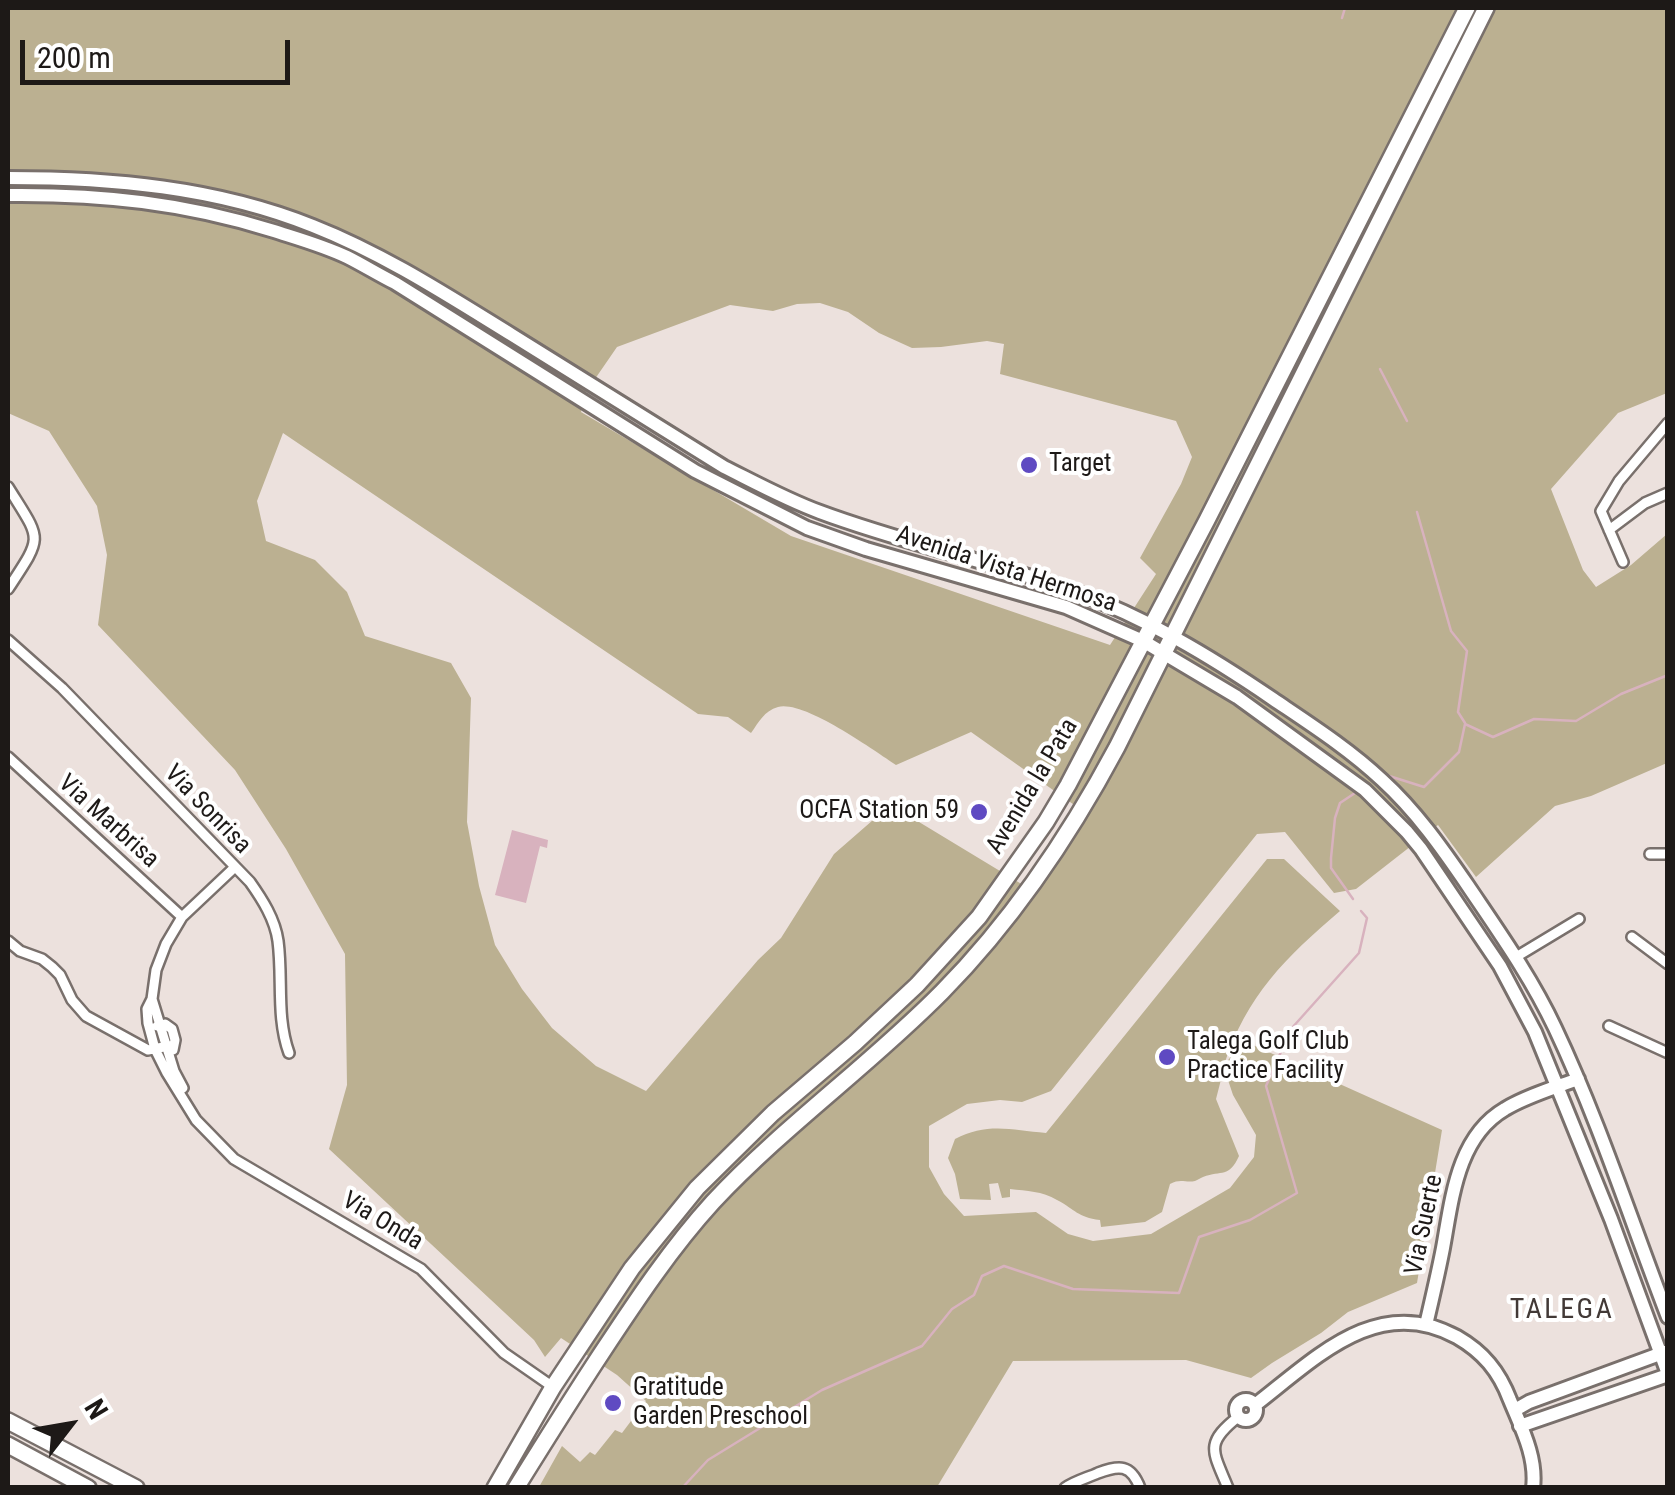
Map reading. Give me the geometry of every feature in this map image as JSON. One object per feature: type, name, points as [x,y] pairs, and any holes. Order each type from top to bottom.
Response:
[{"type":"highway","name":"Avenida la Pata","points":[[495,1488],[553,1388],[632,1268],[696,1188],[917,985],[979,916],[1058,804],[1467,8]]},
{"type":"highway","name":"Avenida la Pata","points":[[516,1488],[645,1286],[712,1202],[944,990],[1009,913],[1066,836],[1095,788],[1164,652],[1486,8]]},
{"type":"highway","points":[[553,1388],[560,1399],[547,1419],[553,1428]]},
{"type":"highway","points":[[8,1421],[136,1488]]},
{"type":"highway","points":[[8,1445],[88,1488]]},
{"type":"main road","name":"Avenida Vista Hermosa","points":[[8,178],[68,178],[170,187],[310,224],[402,267],[724,468],[774,494],[892,537],[1074,591],[1151,624],[1297,714],[1384,782],[1426,827],[1516,957],[1554,1025],[1578,1079],[1668,1318]]},
{"type":"main road","name":"Avenida Vista Hermosa","points":[[8,194],[60,194],[162,203],[238,220],[332,251],[395,283],[695,472],[807,528],[1066,607],[1143,640],[1286,730],[1378,801],[1407,832],[1500,966],[1559,1086],[1664,1352],[1668,1375]]},
{"type":"main road","name":"Via Suerte","points":[[1426,1325],[1456,1184],[1473,1142],[1506,1108],[1578,1079]]},
{"type":"main road","points":[[1238,1417],[1254,1418],[1255,1405],[1354,1333],[1382,1324],[1414,1322],[1441,1328],[1475,1348],[1494,1368],[1532,1458],[1533,1488]]},
{"type":"main road","points":[[1514,1410],[1664,1352]]},
{"type":"main road","points":[[1520,1426],[1668,1375]]},
{"type":"street","points":[[1623,562],[1601,511],[1668,423]]},
{"type":"street","points":[[8,487],[36,540],[8,589]]},
{"type":"street","points":[[1609,530],[1645,503],[1668,493]]},
{"type":"street","name":"Via Sonrisa","points":[[8,640],[62,688],[250,882],[265,904],[278,936],[282,1032],[289,1054]]},
{"type":"street","name":"Via Marbrisa","points":[[8,757],[182,916]]},
{"type":"street","points":[[1650,854],[1668,854]]},
{"type":"street","name":"Via Onda","points":[[235,868],[182,916],[156,970],[147,1008],[155,1049],[184,1101],[196,1120],[234,1159],[421,1269],[504,1353],[553,1388]]},
{"type":"street","points":[[1516,957],[1579,919]]},
{"type":"street","points":[[1632,937],[1668,964]]},
{"type":"street","points":[[8,941],[52,967],[86,1016],[148,1050],[170,1046],[152,998]]},
{"type":"street","points":[[149,1028],[161,1024]]},
{"type":"street","points":[[1609,1026],[1668,1053]]},
{"type":"street","name":"Via Onda","points":[[170,1046],[184,1101]]},
{"type":"street","points":[[1228,1488],[1214,1454],[1214,1441],[1238,1417]]},
{"type":"street","points":[[1065,1488],[1114,1467],[1125,1468],[1140,1488]]},
{"type":"shaded area","points":[[8,8],[1667,8],[1667,393],[1618,413],[1551,489],[1583,570],[1596,587],[1631,565],[1667,534],[1667,763],[1591,796],[1555,806],[1476,877],[1438,825],[1356,889],[1334,893],[1285,832],[1257,834],[1051,1091],[1022,1102],[967,1104],[929,1126],[929,1167],[944,1194],[964,1216],[1036,1212],[1068,1234],[1093,1241],[1151,1234],[1230,1188],[1254,1157],[1256,1135],[1233,1095],[1224,1068],[1216,1099],[1239,1156],[1232,1168],[1224,1172],[1170,1184],[1162,1212],[1145,1222],[1101,1227],[1100,1220],[1081,1215],[1040,1193],[1010,1189],[1010,1197],[1002,1198],[998,1183],[989,1184],[991,1200],[960,1199],[948,1158],[955,1139],[978,1130],[1046,1133],[1267,859],[1284,859],[1340,911],[1270,979],[1244,1018],[1224,1065],[1244,1041],[1442,1130],[1417,1283],[1348,1312],[1251,1378],[1186,1360],[1013,1361],[937,1487],[539,1487],[562,1446],[580,1462],[590,1452],[595,1455],[615,1430],[622,1433],[646,1401],[617,1375],[561,1338],[545,1357],[534,1340],[329,1149],[347,1085],[345,954],[286,849],[235,770],[98,625],[107,555],[97,506],[49,431],[8,413]],"holes":[[[820,303],[848,312],[879,333],[912,348],[987,341],[1004,344],[1000,374],[1176,421],[1192,457],[1140,558],[1156,574],[1110,645],[791,536],[581,412],[586,392],[617,347],[730,305],[773,311]],[[283,433],[698,714],[728,717],[751,733],[769,711],[790,707],[838,728],[896,765],[971,732],[1087,814],[1058,862],[1033,891],[886,802],[873,820],[834,854],[781,938],[646,1091],[596,1066],[552,1028],[495,945],[467,822],[471,698],[451,663],[365,636],[347,592],[315,560],[266,541],[257,501]]]},
{"type":"shaded area","points":[[512,830],[548,840],[547,848],[540,846],[526,903],[495,895]]},
{"type":"waterway","points":[[1342,18],[1345,8]]},
{"type":"waterway","points":[[1380,369],[1407,421]]},
{"type":"waterway","points":[[1417,512],[1451,631],[1467,651],[1458,712],[1465,723]]},
{"type":"waterway","points":[[1386,775],[1424,787],[1459,752],[1465,724],[1493,737],[1534,719],[1576,721],[1621,694],[1668,675]]},
{"type":"waterway","points":[[1353,899],[1331,868],[1331,858],[1340,803],[1358,791]]},
{"type":"waterway","points":[[682,1488],[708,1460],[822,1390],[922,1346],[952,1309],[974,1295],[982,1276],[1004,1266],[1073,1289],[1179,1293],[1199,1237],[1250,1220],[1297,1193],[1266,1086],[1291,1029],[1359,953],[1367,918],[1361,911]]},
{"type":"place","name":"Target","points":[[1029,465]]},
{"type":"place","name":"OCFA Station 59","points":[[979,812]]},
{"type":"place","name":"Talega Golf Club Practice Facility","points":[[1167,1057]]},
{"type":"place","name":"Gratitude Garden Preschool","points":[[613,1403]]},
{"type":"district","name":"TALEGA","points":[[1562,1311]]}]
